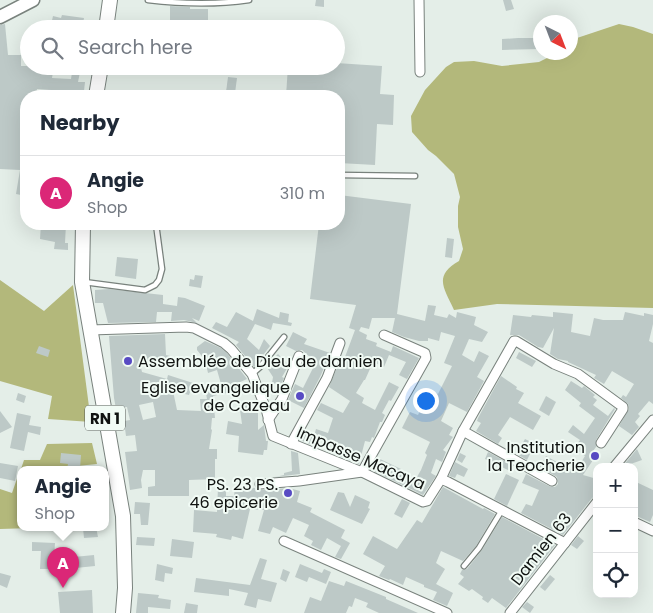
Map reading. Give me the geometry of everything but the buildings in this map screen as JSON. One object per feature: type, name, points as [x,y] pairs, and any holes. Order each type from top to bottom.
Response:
[{"type":"main road","points":[[0,17],[33,0]]},
{"type":"main road","points":[[107,20],[110,0]]},
{"type":"main road","points":[[97,90],[99,75]]},
{"type":"main road","name":"RN 1","points":[[83,230],[82,282],[123,516],[125,588],[123,613]]},
{"type":"street","points":[[419,0],[420,72]]},
{"type":"street","name":"Impasse Macaya","points":[[90,330],[186,326],[194,328],[224,343],[252,374],[266,409],[273,436],[362,472],[423,502],[427,501],[441,479],[503,509],[565,543]]},
{"type":"street","points":[[260,484],[299,481],[362,472],[426,358],[425,354],[384,335]]},
{"type":"street","points":[[441,479],[463,431],[513,342],[516,341],[554,364],[578,374],[623,407],[601,443]]},
{"type":"street","points":[[291,444],[327,378],[340,343]]},
{"type":"street","points":[[268,420],[282,399],[299,356]]},
{"type":"street","points":[[617,463],[653,420]]},
{"type":"street","points":[[463,431],[552,481]]},
{"type":"street","name":"Damien 63","points":[[510,613],[593,507]]},
{"type":"street","points":[[638,524],[653,531]]},
{"type":"street","points":[[284,541],[447,613]]},
{"type":"lane","points":[[148,0],[177,3],[226,4],[249,0]]},
{"type":"lane","points":[[345,175],[414,176]]},
{"type":"lane","points":[[82,282],[145,290],[155,285],[159,280],[162,269],[157,230]]},
{"type":"lane","points":[[252,374],[260,367],[284,336]]},
{"type":"lane","points":[[464,566],[479,548],[503,509]]},
{"type":"green space","points":[[619,24],[653,34],[653,308],[497,304],[454,310],[444,289],[443,277],[459,261],[463,249],[458,227],[460,197],[454,174],[412,132],[411,116],[425,90],[446,67],[454,62],[474,61],[502,66],[543,60],[578,60],[578,38]]},
{"type":"green space","points":[[0,280],[44,311],[73,285],[91,422],[48,419],[52,396],[0,381]]},
{"type":"green space","points":[[92,443],[97,464],[22,466],[24,460],[40,460],[47,444]]},
{"type":"green space","points":[[17,479],[17,528],[0,529],[0,489],[12,493]]},
{"type":"place","name":"Assemblée de Dieu de damien","points":[[128,361]]},
{"type":"place","name":"Eglise evangelique de Cazeau","points":[[300,396]]},
{"type":"place","name":"Institution la Teocherie","points":[[595,456]]},
{"type":"place","name":"PS. 23 PS. 46 epicerie","points":[[288,493]]},
{"type":"place","name":"Angie","points":[[63,588]]}]
